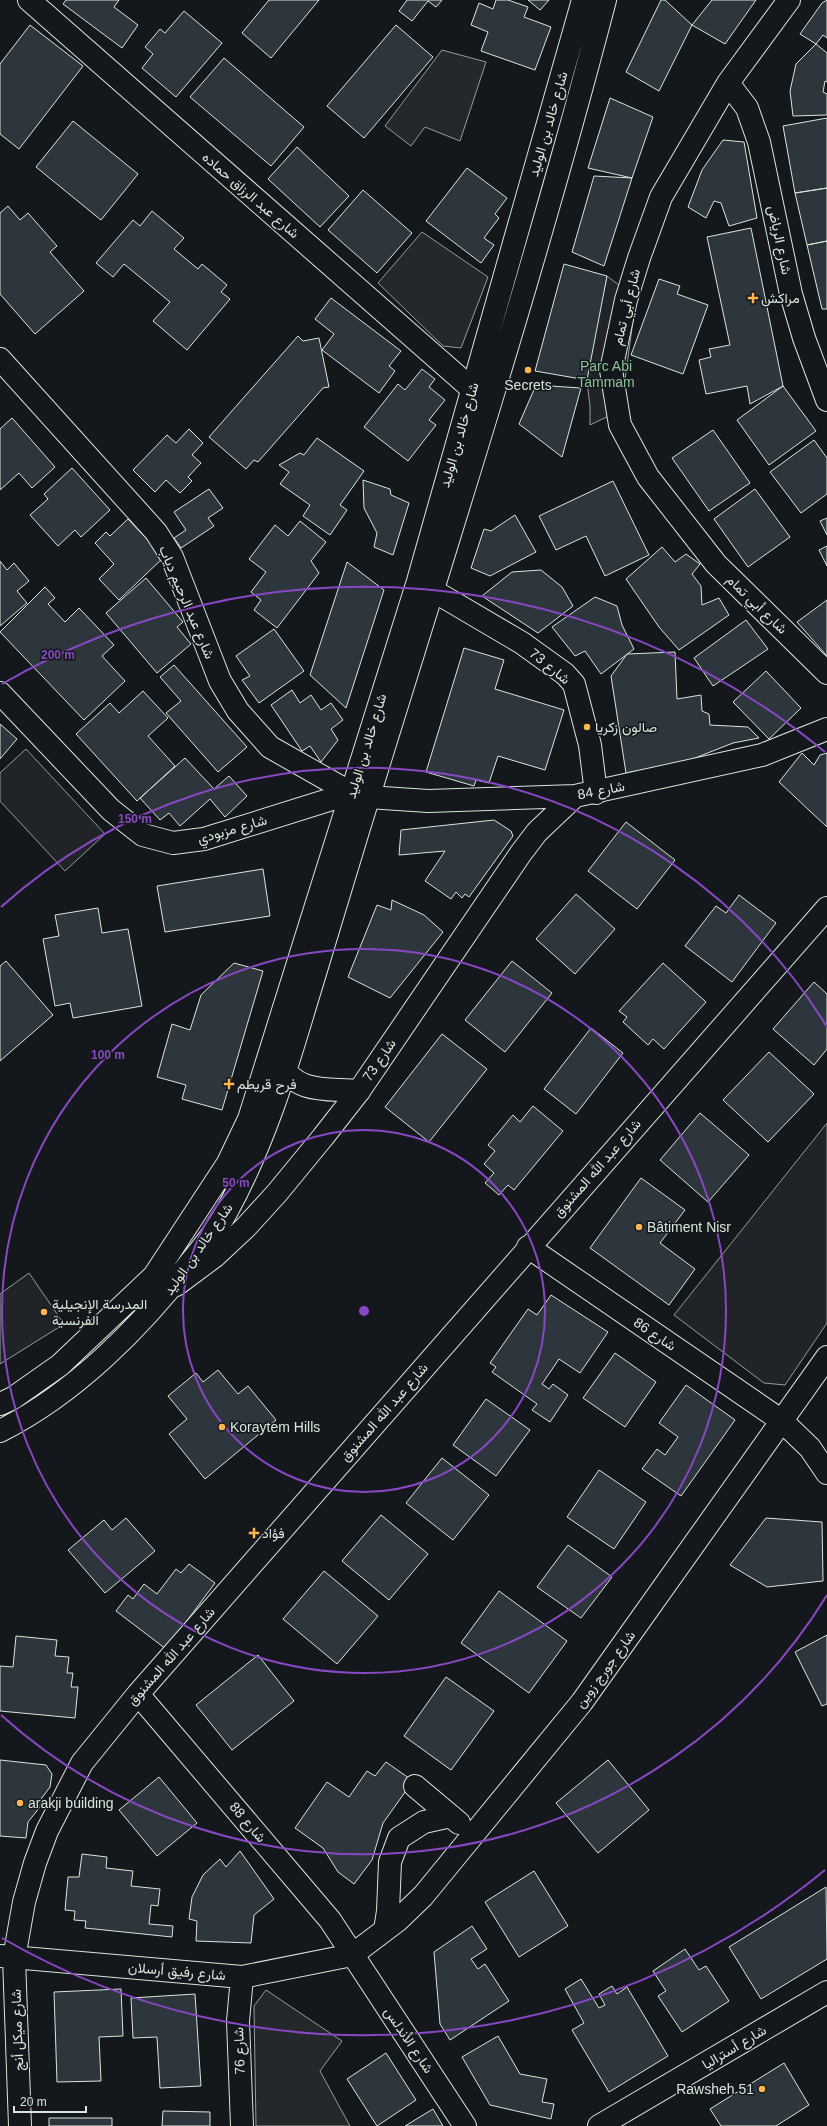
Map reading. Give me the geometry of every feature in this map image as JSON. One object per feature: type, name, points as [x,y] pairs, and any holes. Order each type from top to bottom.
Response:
[{"type":"street","name":"شارع عبد الرزاق حماده","points":[[29,0],[472,390]]},
{"type":"street","name":"شارع خالد بن الوليد","points":[[0,1431],[44,1406],[92,1368],[151,1312],[174,1286],[225,1216],[253,1159],[285,1072],[418,581],[582,0]]},
{"type":"street","name":"شارع خالد بن الوليد","points":[[0,1404],[13,1398],[60,1365],[154,1276],[228,1163],[249,1119],[272,1046],[432,590],[571,130],[605,0]]},
{"type":"street","name":"شارع أبي تمام","points":[[789,0],[728,83],[661,197],[639,258],[626,300],[611,370],[620,424],[648,477],[716,564],[827,673]]},
{"type":"street","name":"شارع الرياض","points":[[728,83],[747,108],[759,142],[791,294],[825,386]]},
{"type":"street","name":"شارع عبد الرحيم دياب","points":[[0,359],[156,532],[172,557],[220,681],[238,711],[270,747],[360,795]]},
{"type":"street","name":"شارع 73","points":[[174,1286],[188,1278],[215,1256],[246,1227],[277,1193],[359,1091],[521,853],[537,832],[586,794],[590,745],[579,698],[574,684],[565,674],[522,643],[432,590]]},
{"type":"street","name":"شارع مزبودي","points":[[0,693],[111,810],[143,835],[173,843],[204,839],[360,795]]},
{"type":"street","name":"شارع 84","points":[[360,795],[428,801],[586,794],[762,755],[827,729]]},
{"type":"street","name":"شارع عبد الله المشنوق","points":[[7,1957],[35,1862],[48,1831],[82,1763],[138,1694],[528,1247],[827,908]]},
{"type":"street","points":[[272,1046],[285,1072],[297,1083],[307,1087],[359,1091]]},
{"type":"street","name":"شارع 86","points":[[528,1247],[782,1421],[810,1448],[827,1473]]},
{"type":"street","points":[[154,1276],[174,1286]]},
{"type":"street","name":"شارع جورج زوين","points":[[352,1955],[397,1921],[423,1896],[582,1702],[827,1357]]},
{"type":"street","name":"شارع 88","points":[[138,1694],[317,1904],[341,1936],[352,1955]]},
{"type":"street","points":[[415,1786],[474,1835]]},
{"type":"street","points":[[385,1930],[388,1911],[390,1862],[399,1838],[424,1822],[451,1816]]},
{"type":"street","name":"شارع رفيق أرسلان","points":[[7,1957],[242,1977],[352,1955]]},
{"type":"street","name":"شارع الأندلس","points":[[352,1955],[465,2126]]},
{"type":"street","name":"شارع ميكل أنج","points":[[7,1957],[20,2126]]},
{"type":"street","name":"شارع 76","points":[[242,1977],[238,2021],[242,2126]]},
{"type":"street","name":"شارع أستراليا","points":[[599,2126],[827,1992]]},
{"type":"green space","name":"Parc Abi Tammam","points":[[607,276],[636,298],[621,410],[590,425],[590,406],[586,374]]},
{"type":"green space","points":[[26,749],[105,834],[65,871],[0,801],[0,773]]},
{"type":"green space","points":[[827,1123],[827,1323],[785,1385],[764,1383],[674,1315]]},
{"type":"green space","points":[[29,1273],[64,1324],[0,1364],[0,1294]]},
{"type":"shaded area","points":[[442,50],[486,62],[460,141],[425,127],[411,146],[385,126]]},
{"type":"shaded area","points":[[422,232],[488,277],[461,348],[443,346],[378,283]]},
{"type":"shaded area","points":[[266,1990],[342,2041],[320,2071],[350,2126],[256,2126],[254,2006]]},
{"type":"building","points":[[66,0],[119,0],[114,7],[138,25],[122,48],[63,4]]},
{"type":"building","points":[[269,0],[319,0],[271,58],[242,33]]},
{"type":"building","points":[[407,0],[442,0],[436,7],[428,1],[412,21],[399,11]]},
{"type":"building","points":[[496,0],[508,0],[528,7],[524,17],[551,27],[535,70],[481,51],[488,32],[471,25],[479,3],[493,9]]},
{"type":"building","points":[[528,0],[549,0],[540,10]]},
{"type":"building","points":[[661,0],[665,0],[692,25],[659,91],[626,72]]},
{"type":"building","points":[[712,0],[756,0],[725,44],[692,25]]},
{"type":"building","points":[[827,0],[827,38],[823,35],[816,44],[800,34],[822,3]]},
{"type":"building","points":[[184,11],[222,43],[176,97],[142,68],[153,54],[145,47],[160,29],[165,33]]},
{"type":"building","points":[[30,25],[83,66],[19,149],[0,134],[0,64]]},
{"type":"building","points":[[396,25],[433,57],[364,138],[327,106]]},
{"type":"building","points":[[816,44],[827,53],[827,82],[825,81],[823,92],[827,94],[827,115],[793,116],[790,91],[796,64]]},
{"type":"building","points":[[224,58],[304,127],[271,166],[190,97]]},
{"type":"building","points":[[610,98],[653,117],[632,178],[588,168]]},
{"type":"building","points":[[827,118],[827,188],[795,193],[783,126]]},
{"type":"building","points":[[73,121],[138,174],[101,220],[36,167]]},
{"type":"building","points":[[723,140],[744,142],[757,218],[729,226],[721,203],[714,201],[706,218],[688,207],[702,170]]},
{"type":"building","points":[[297,147],[349,196],[320,227],[268,179]]},
{"type":"building","points":[[467,168],[507,198],[495,214],[499,218],[484,238],[494,245],[481,263],[426,221]]},
{"type":"building","points":[[594,176],[632,178],[604,266],[572,252]]},
{"type":"building","points":[[827,188],[827,241],[807,245],[795,193]]},
{"type":"building","points":[[363,190],[412,233],[377,273],[328,230]]},
{"type":"building","points":[[8,206],[20,220],[28,213],[57,246],[50,252],[84,291],[35,334],[0,294],[0,213]]},
{"type":"building","points":[[152,211],[184,238],[174,249],[198,269],[202,264],[227,285],[221,292],[230,299],[187,350],[153,321],[170,302],[124,264],[113,277],[96,263],[133,220],[140,226]]},
{"type":"building","points":[[751,228],[783,386],[750,404],[747,386],[706,394],[699,360],[711,357],[709,349],[730,345],[707,237]]},
{"type":"building","points":[[827,241],[827,309],[822,309],[807,245]]},
{"type":"building","points":[[564,264],[607,276],[587,380],[535,371]]},
{"type":"building","points":[[659,279],[680,286],[677,294],[708,305],[683,374],[631,355]]},
{"type":"building","points":[[331,298],[401,351],[389,366],[395,371],[379,393],[322,350],[334,334],[315,319]]},
{"type":"building","points":[[298,336],[303,341],[319,338],[329,387],[323,388],[258,462],[254,460],[246,469],[209,437]]},
{"type":"building","points":[[422,369],[435,379],[429,387],[445,400],[429,420],[436,425],[408,461],[364,427],[398,384],[405,390]]},
{"type":"building","points":[[536,385],[581,388],[562,457],[519,424]]},
{"type":"building","points":[[783,386],[816,431],[769,465],[737,420]]},
{"type":"building","points":[[12,418],[55,467],[32,488],[19,473],[0,490],[0,429]]},
{"type":"building","points":[[189,429],[203,443],[192,455],[201,463],[188,477],[192,481],[180,493],[166,480],[155,492],[133,470],[167,435],[176,443]]},
{"type":"building","points":[[713,430],[750,483],[709,511],[672,458]]},
{"type":"building","points":[[317,438],[364,471],[340,505],[347,510],[330,535],[303,516],[310,505],[280,484],[289,472],[279,465],[300,453],[304,455]]},
{"type":"building","points":[[814,440],[827,458],[827,494],[801,513],[770,472]]},
{"type":"building","points":[[72,468],[110,510],[81,537],[75,530],[58,546],[30,515],[48,499],[44,494]]},
{"type":"building","points":[[363,480],[390,489],[391,495],[409,503],[393,555],[374,547],[377,533],[364,508]]},
{"type":"building","points":[[613,481],[649,555],[605,576],[586,536],[556,550],[539,516]]},
{"type":"building","points":[[209,489],[223,508],[208,518],[214,526],[181,548],[174,538],[186,530],[174,512]]},
{"type":"building","points":[[755,489],[790,537],[748,567],[714,519]]},
{"type":"building","points":[[515,515],[536,552],[490,576],[471,568],[484,529],[491,531]]},
{"type":"building","points":[[827,518],[827,535],[820,521]]},
{"type":"building","points":[[128,519],[164,557],[119,600],[99,579],[114,564],[95,543],[106,532],[110,536]]},
{"type":"building","points":[[300,521],[326,542],[311,561],[319,573],[277,628],[254,610],[261,600],[251,592],[266,572],[249,559],[275,525],[288,536]]},
{"type":"building","points":[[827,546],[827,566],[819,550]]},
{"type":"building","points":[[662,547],[675,562],[686,554],[700,564],[692,574],[701,586],[702,605],[719,598],[729,615],[679,650],[659,627],[626,579]]},
{"type":"building","points":[[0,561],[7,570],[14,563],[29,581],[17,591],[27,603],[0,626]]},
{"type":"building","points":[[347,562],[384,590],[346,708],[310,675]]},
{"type":"building","points":[[541,570],[562,587],[573,606],[538,633],[482,596],[512,572]]},
{"type":"building","points":[[146,578],[183,622],[177,627],[191,644],[157,673],[106,613]]},
{"type":"building","points":[[45,587],[55,598],[48,604],[65,622],[79,608],[114,645],[102,656],[125,681],[84,720],[0,632]]},
{"type":"building","points":[[595,597],[617,606],[622,625],[634,649],[601,674],[585,651],[575,656],[552,627]]},
{"type":"building","points":[[827,600],[827,656],[797,622]]},
{"type":"building","points":[[746,620],[768,649],[713,686],[694,658]]},
{"type":"building","points":[[274,629],[304,671],[259,703],[242,680],[250,676],[236,656]]},
{"type":"building","points":[[464,648],[504,660],[495,689],[564,710],[545,770],[498,756],[489,783],[476,780],[474,786],[426,772]]},
{"type":"building","points":[[675,652],[677,699],[701,695],[702,711],[709,714],[710,725],[748,727],[759,738],[733,743],[685,762],[626,773],[611,676],[627,654]]},
{"type":"building","points":[[174,665],[247,747],[218,772],[166,713],[181,701],[160,677]]},
{"type":"building","points":[[766,671],[801,708],[769,739],[733,702]]},
{"type":"building","points":[[292,690],[300,703],[311,695],[321,710],[331,703],[343,720],[331,729],[338,740],[321,762],[310,746],[302,751],[271,705]]},
{"type":"building","points":[[143,691],[168,718],[148,736],[175,766],[137,801],[76,734],[110,703],[119,713]]},
{"type":"building","points":[[0,724],[17,739],[0,759]]},
{"type":"building","points":[[802,753],[814,765],[820,755],[827,753],[827,827],[779,782]]},
{"type":"building","points":[[185,758],[214,789],[229,776],[247,796],[225,817],[210,799],[180,826],[169,813],[160,820],[140,798]]},
{"type":"building","points":[[494,820],[511,831],[513,836],[469,897],[465,894],[462,898],[456,892],[451,899],[425,881],[445,851],[399,855],[401,830]]},
{"type":"building","points":[[626,822],[675,860],[637,909],[588,871]]},
{"type":"building","points":[[263,869],[270,916],[165,932],[157,886]]},
{"type":"building","points":[[576,894],[615,929],[575,974],[536,939]]},
{"type":"building","points":[[739,895],[776,923],[732,982],[685,946],[716,906],[726,913]]},
{"type":"building","points":[[392,900],[424,915],[443,932],[390,998],[348,977],[377,905],[391,910]]},
{"type":"building","points":[[98,908],[102,933],[128,929],[142,1006],[73,1018],[70,1003],[55,1006],[43,939],[59,936],[55,915]]},
{"type":"building","points":[[6,961],[53,1015],[0,1061],[0,966]]},
{"type":"building","points":[[512,961],[552,993],[505,1052],[465,1020]]},
{"type":"building","points":[[234,963],[263,971],[222,1110],[182,1099],[186,1085],[157,1077],[172,1024],[190,1030],[201,995]]},
{"type":"building","points":[[663,963],[706,1002],[664,1049],[653,1039],[648,1045],[623,1022],[627,1017],[619,1011]]},
{"type":"building","points":[[814,982],[827,994],[827,1049],[814,1065],[773,1029]]},
{"type":"building","points":[[591,1028],[623,1053],[576,1114],[544,1089]]},
{"type":"building","points":[[442,1034],[487,1069],[429,1142],[385,1107]]},
{"type":"building","points":[[769,1052],[814,1094],[768,1142],[723,1100]]},
{"type":"building","points":[[533,1106],[563,1131],[514,1190],[508,1185],[499,1195],[485,1183],[494,1173],[484,1164],[495,1151],[488,1145],[513,1115],[520,1122]]},
{"type":"building","points":[[700,1113],[749,1155],[708,1202],[660,1160]]},
{"type":"building","name":"Bâtiment Nisr","points":[[641,1178],[685,1210],[660,1243],[695,1269],[669,1305],[590,1248]]},
{"type":"building","points":[[551,1295],[608,1332],[580,1373],[559,1359],[542,1384],[549,1389],[553,1384],[568,1395],[550,1422],[532,1410],[537,1404],[492,1372],[496,1367],[490,1363],[528,1309],[537,1315]]},
{"type":"building","points":[[615,1353],[656,1382],[625,1427],[583,1398]]},
{"type":"building","name":"Koraytem Hills","points":[[218,1370],[238,1394],[248,1386],[276,1420],[205,1479],[169,1434],[187,1419],[168,1396],[196,1373],[203,1382]]},
{"type":"building","points":[[686,1385],[735,1420],[681,1496],[642,1469],[657,1449],[665,1455],[678,1437],[659,1423]]},
{"type":"building","points":[[486,1399],[530,1430],[496,1476],[453,1445]]},
{"type":"building","points":[[442,1458],[489,1495],[453,1540],[406,1503]]},
{"type":"building","points":[[599,1470],[646,1502],[614,1549],[567,1517]]},
{"type":"building","points":[[381,1515],[428,1554],[389,1600],[342,1561]]},
{"type":"building","points":[[126,1518],[155,1551],[105,1593],[68,1550],[104,1520],[112,1530]]},
{"type":"building","points":[[766,1518],[822,1522],[823,1581],[767,1587],[730,1565]]},
{"type":"building","points":[[568,1545],[612,1577],[581,1618],[537,1587]]},
{"type":"building","points":[[189,1564],[215,1583],[166,1649],[116,1611],[128,1595],[133,1599],[144,1584],[157,1594],[176,1569],[181,1573]]},
{"type":"building","points":[[324,1571],[378,1616],[337,1664],[283,1619]]},
{"type":"building","points":[[499,1591],[567,1641],[529,1693],[461,1643]]},
{"type":"building","points":[[827,1635],[827,1704],[822,1706],[795,1652]]},
{"type":"building","points":[[16,1636],[57,1640],[55,1656],[69,1657],[67,1673],[73,1673],[71,1687],[78,1687],[75,1718],[0,1711],[0,1666],[13,1667]]},
{"type":"building","points":[[258,1655],[294,1701],[232,1750],[196,1705]]},
{"type":"building","points":[[446,1677],[494,1711],[451,1770],[404,1736]]},
{"type":"building","name":"arakji building","points":[[0,1760],[46,1765],[52,1774],[50,1787],[41,1799],[40,1807],[28,1822],[26,1838],[0,1836]]},
{"type":"building","points":[[608,1760],[649,1810],[598,1853],[556,1803]]},
{"type":"building","points":[[386,1762],[413,1781],[383,1823],[372,1860],[354,1884],[338,1872],[323,1848],[295,1828],[327,1782],[349,1797],[367,1771],[375,1776]]},
{"type":"building","points":[[159,1777],[197,1823],[157,1856],[119,1810]]},
{"type":"building","points":[[240,1851],[274,1899],[254,1915],[251,1943],[196,1941],[197,1921],[189,1919],[192,1897],[203,1875],[220,1859],[226,1867]]},
{"type":"building","points":[[82,1854],[107,1857],[106,1868],[133,1871],[131,1886],[160,1889],[158,1906],[151,1905],[149,1924],[173,1926],[172,1937],[85,1928],[86,1921],[74,1920],[75,1911],[65,1910],[68,1877],[79,1877]]},
{"type":"building","points":[[534,1871],[568,1926],[519,1957],[485,1902]]},
{"type":"building","points":[[826,1887],[827,1959],[761,1999],[729,1947]]},
{"type":"building","points":[[472,1926],[487,1949],[471,1959],[478,1969],[485,1964],[509,2001],[450,2040],[440,2024],[434,1952]]},
{"type":"building","points":[[685,1949],[699,1970],[706,1966],[729,2001],[682,2032],[658,1996],[666,1991],[653,1971]]},
{"type":"building","points":[[581,1979],[599,2008],[605,2005],[599,1994],[612,1986],[617,1994],[627,1987],[668,2056],[609,2092],[572,2030],[584,2023],[565,1989]]},
{"type":"building","points":[[121,1989],[123,2036],[99,2037],[101,2081],[57,2082],[54,1992]]},
{"type":"building","points":[[195,1994],[201,2086],[160,2088],[157,2037],[133,2038],[131,1998]]},
{"type":"building","points":[[498,2036],[520,2074],[547,2079],[542,2102],[554,2104],[551,2119],[490,2105],[462,2057]]},
{"type":"building","points":[[386,2053],[416,2100],[377,2126],[347,2079]]},
{"type":"building","points":[[784,2063],[809,2105],[776,2126],[721,2126],[710,2109]]},
{"type":"building","points":[[433,2109],[443,2126],[405,2126]]},
{"type":"building","points":[[163,2111],[210,2112],[210,2126],[162,2126]]},
{"type":"building","points":[[49,2118],[112,2118],[112,2126],[49,2126]]},
{"type":"place","name":"مراكش","points":[[753,298]]},
{"type":"place","name":"Secrets","points":[[528,370]]},
{"type":"place","name":"صالون زكريا","points":[[587,727]]},
{"type":"place","name":"فرح قريطم","points":[[229,1084]]},
{"type":"place","name":"Bâtiment Nisr","points":[[639,1227]]},
{"type":"place","name":"المدرسة الإنجيلية الفرنسية","points":[[44,1312]]},
{"type":"place","name":"Koraytem Hills","points":[[222,1427]]},
{"type":"place","name":"فؤاد","points":[[254,1533]]},
{"type":"place","name":"arakji building","points":[[20,1803]]},
{"type":"place","name":"Rawsheh 51","points":[[762,2089]]}]
